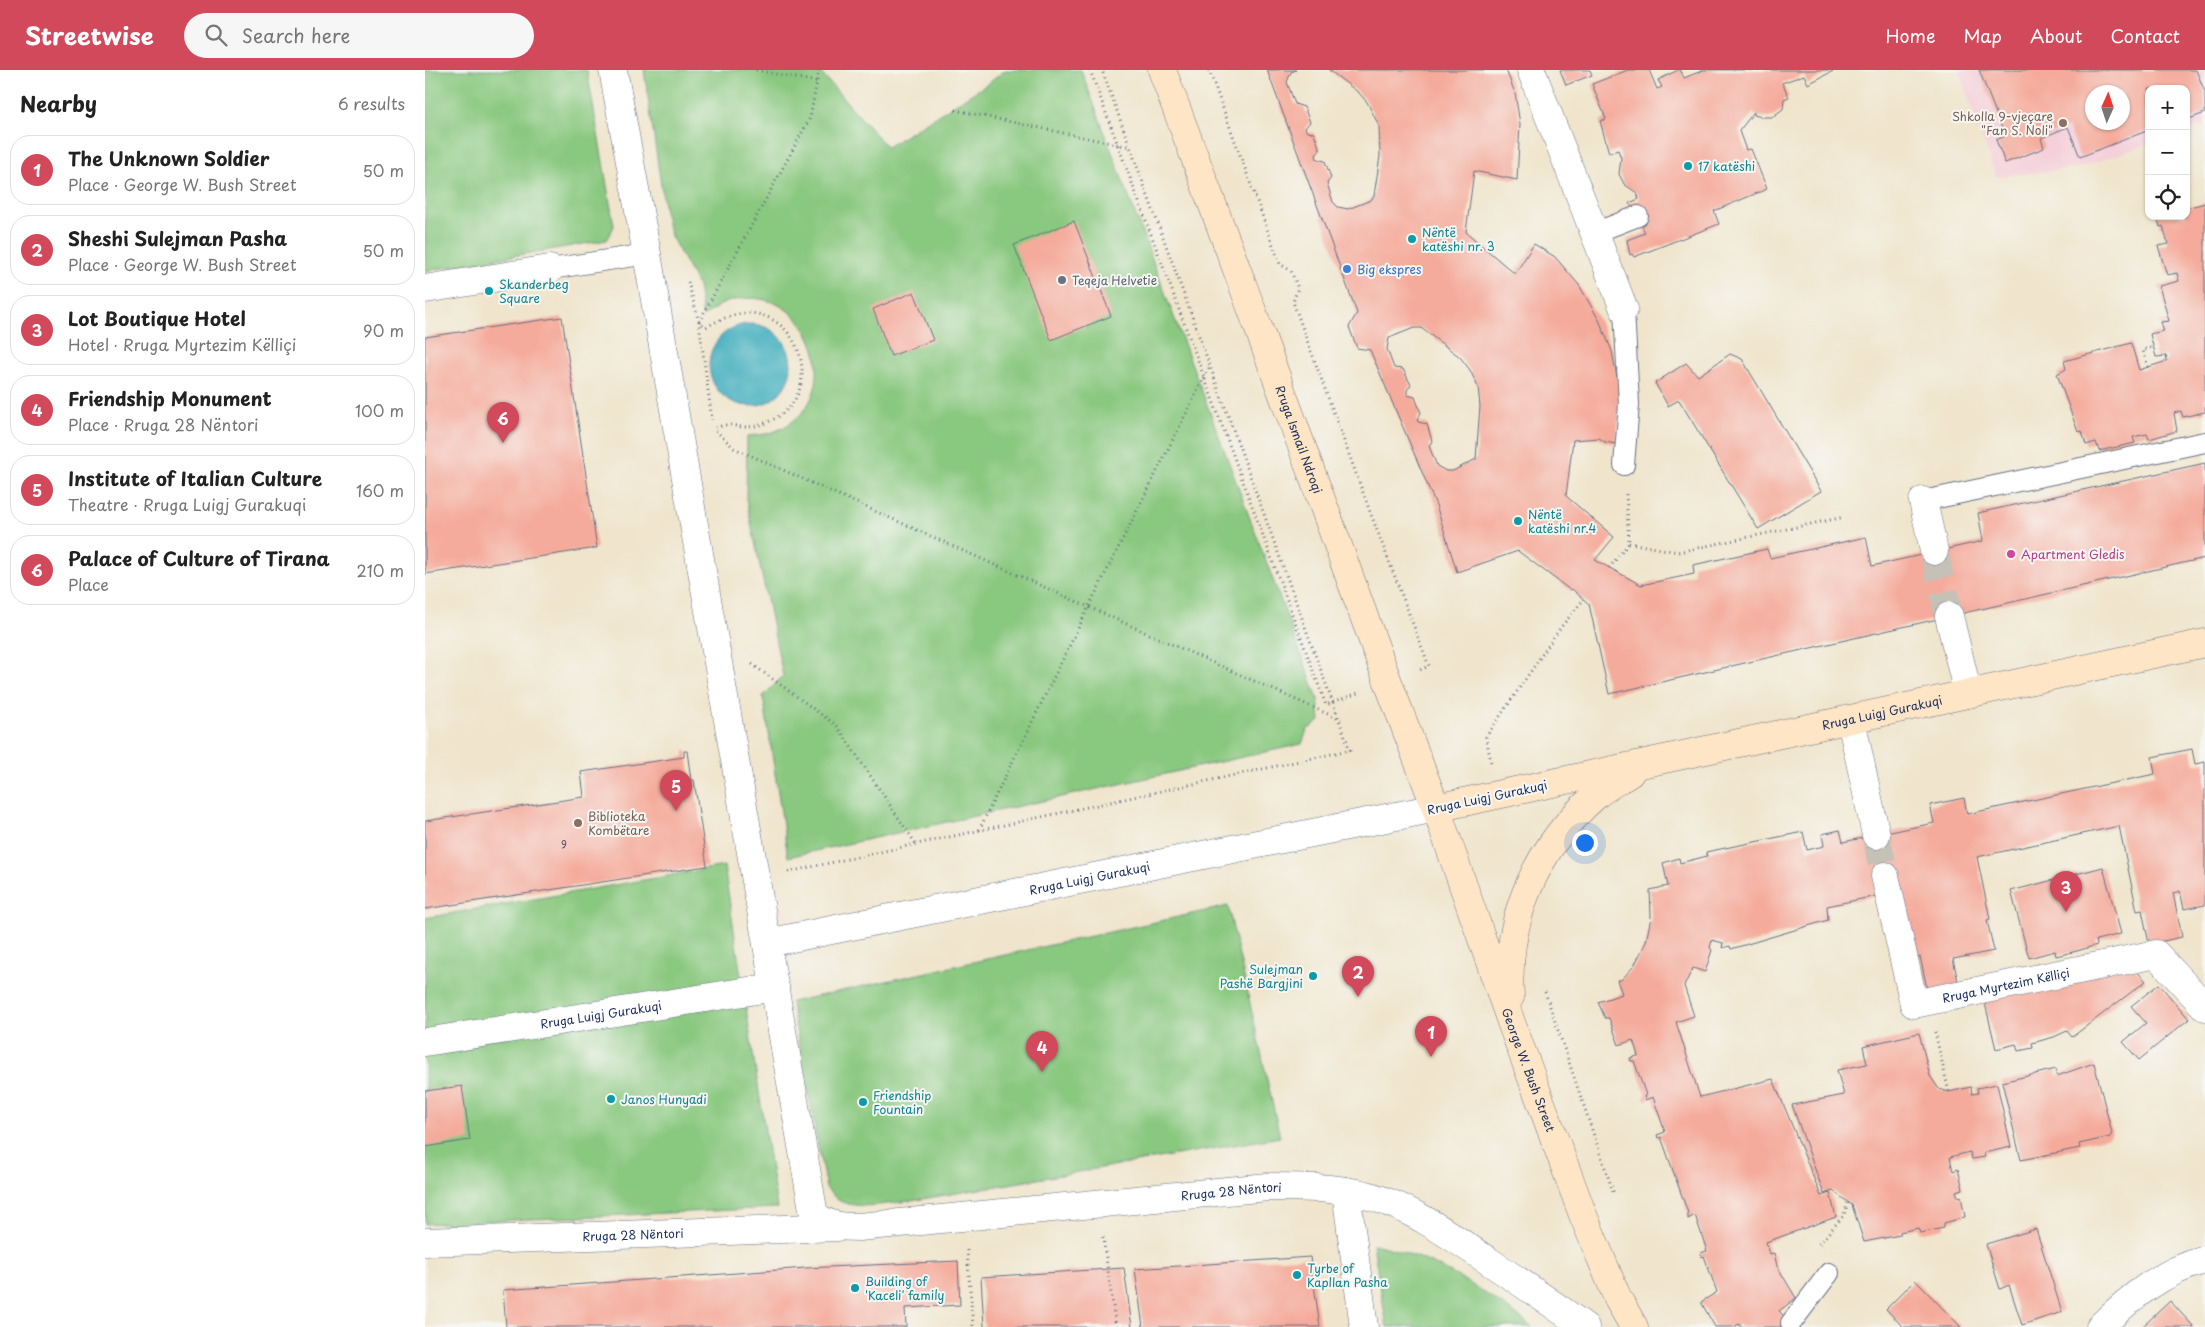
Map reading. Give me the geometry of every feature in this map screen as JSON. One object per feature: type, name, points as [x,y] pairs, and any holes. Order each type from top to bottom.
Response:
[{"type":"main road","name":"Rruga Ismail Ndroqi","points":[[1162,70],[1247,294],[1388,682],[1436,808]]},
{"type":"main road","name":"Rruga Luigj Gurakuqi","points":[[1436,808],[2205,643]]},
{"type":"main road","points":[[1512,1025],[1509,980],[1510,947],[1521,905],[1534,872],[1556,837],[1595,795],[1644,764]]},
{"type":"main road","name":"George W. Bush Street","points":[[1436,808],[1512,1025],[1583,1215],[1618,1299],[1634,1327]]},
{"type":"street","points":[[613,70],[775,987]]},
{"type":"street","points":[[1531,70],[1624,309]]},
{"type":"street","points":[[425,289],[550,269]]},
{"type":"street","points":[[1923,501],[1934,551]]},
{"type":"street","points":[[1949,616],[1968,694]]},
{"type":"street","points":[[1851,720],[1877,835]]},
{"type":"street","name":"Rruga Luigj Gurakuqi","points":[[767,942],[1436,808]]},
{"type":"street","name":"Rruga Myrtezim Këlliçi","points":[[1885,876],[1914,1004],[2156,954],[2205,1007]]},
{"type":"street","name":"Rruga Luigj Gurakuqi","points":[[425,1042],[775,987]]},
{"type":"street","name":"Rruga 28 Nëntori","points":[[775,987],[814,1214],[825,1223],[839,1227]]},
{"type":"street","name":"Rruga 28 Nëntori","points":[[425,1242],[839,1227],[859,1228],[1268,1187],[1312,1187],[1346,1191],[1384,1201],[1417,1216],[1447,1234],[1585,1327]]},
{"type":"street","points":[[1346,1191],[1363,1327]]},
{"type":"street","points":[[2101,1327],[2124,1303],[2159,1278],[2205,1260]]},
{"type":"lane","points":[[1594,234],[1638,216]]},
{"type":"lane","points":[[550,269],[647,254]]},
{"type":"lane","points":[[1624,309],[1629,404],[1624,465]]},
{"type":"lane","points":[[1923,501],[2205,442]]},
{"type":"lane","points":[[1791,1323],[1829,1273]]},
{"type":"path","points":[[756,70],[817,82]]},
{"type":"path","points":[[819,70],[810,118],[699,322],[706,327],[730,316],[749,313],[768,317],[784,328],[796,343],[803,361],[802,381],[795,399],[783,414],[766,423],[747,427],[727,423],[714,429],[734,448],[1341,720]]},
{"type":"path","points":[[1090,70],[1327,705]]},
{"type":"path","points":[[784,873],[1351,750],[1103,70]]},
{"type":"path","points":[[1209,70],[1280,264],[1291,271],[1298,288],[1293,302],[1429,666]]},
{"type":"path","points":[[955,110],[1131,147]]},
{"type":"path","points":[[2148,367],[2143,350],[2153,347]]},
{"type":"path","points":[[979,830],[1210,366]]},
{"type":"path","points":[[1609,568],[1629,543],[1624,465]]},
{"type":"path","points":[[1629,543],[1678,552],[1844,517]]},
{"type":"path","points":[[1486,737],[1561,627],[1584,599]]},
{"type":"path","points":[[751,664],[837,726],[916,844]]},
{"type":"path","points":[[1545,990],[1617,1202]]},
{"type":"path","points":[[1935,1032],[1949,1092]]},
{"type":"path","points":[[1833,1229],[1844,1216],[1848,1202]]},
{"type":"path","points":[[1099,1204],[1116,1327]]},
{"type":"path","points":[[964,1217],[973,1327]]},
{"type":"shaded area","name":"Shkolla 9-vjeçare \"Fan S. Noli\"","points":[[1959,70],[2205,70],[2205,124],[2190,130],[2190,85],[2145,85],[2145,145],[2078,168],[1996,177]]},
{"type":"green space","points":[[425,70],[587,70],[614,226],[607,240],[425,271]]},
{"type":"green space","points":[[644,70],[818,70],[887,147],[989,83],[1005,70],[1081,70],[1318,699],[1320,721],[1307,730],[1302,744],[788,857],[763,696],[783,676],[746,499],[747,436],[770,433],[797,418],[812,396],[817,370],[812,344],[799,322],[779,305],[753,298],[722,304],[703,317],[698,286],[671,236],[666,219]]},
{"type":"green space","points":[[724,866],[777,1208],[425,1224],[425,918]]},
{"type":"green space","points":[[1228,906],[1280,1137],[911,1201],[864,1206],[855,1205],[838,1200],[826,1188],[791,1002]]},
{"type":"green space","points":[[1373,1244],[1395,1249],[1416,1257],[1457,1276],[1495,1300],[1532,1327],[1387,1327]]},
{"type":"water","points":[[750,324],[766,327],[779,336],[788,349],[791,365],[788,381],[779,394],[766,403],[750,406],[734,403],[721,394],[712,381],[709,365],[712,349],[721,336],[734,327]]},
{"type":"building","points":[[1267,70],[1296,70],[1291,72],[1287,82],[1295,104],[1304,107],[1310,122],[1305,128],[1307,132],[1314,133],[1320,150],[1316,155],[1317,159],[1325,161],[1331,178],[1327,183],[1333,202],[1338,207],[1348,209],[1371,200],[1374,196],[1380,156],[1379,126],[1367,102],[1359,93],[1329,70],[1506,70],[1515,93],[1520,124],[1517,180],[1474,171],[1466,232],[1515,274],[1534,244],[1555,257],[1579,285],[1599,320],[1612,351],[1619,389],[1619,418],[1616,444],[1605,442],[1599,438],[1573,440],[1566,496],[1614,537],[1595,560],[1641,585],[1694,574],[1693,565],[1767,549],[1770,558],[1866,537],[1872,566],[1983,541],[1978,513],[2205,463],[2205,558],[1609,694],[1589,604],[1572,589],[1570,590],[1518,551],[1457,572],[1436,505],[1370,350],[1357,348],[1349,327],[1357,313]],"holes":[[[1414,328],[1421,328],[1460,357],[1470,370],[1478,387],[1480,406],[1476,459],[1453,471],[1446,471],[1437,466],[1429,446],[1432,441],[1427,424],[1418,422],[1417,419],[1421,413],[1415,397],[1407,395],[1407,390],[1411,385],[1403,369],[1394,368],[1387,349],[1389,338]]]},
{"type":"building","points":[[1560,70],[1590,70],[1592,75],[1566,85]]},
{"type":"building","name":"17 katëshi","points":[[1628,70],[1649,70],[1657,89],[1662,87],[1658,80],[1678,70],[1680,70],[1684,78],[1704,70],[1835,70],[1808,84],[1804,75],[1782,83],[1789,97],[1784,99],[1783,109],[1772,117],[1754,115],[1754,112],[1739,131],[1746,150],[1751,149],[1767,189],[1714,211],[1719,224],[1634,257],[1632,254],[1630,255],[1627,240],[1645,233],[1638,216],[1629,203],[1639,199],[1637,193],[1624,184],[1619,174],[1621,158],[1618,150],[1609,153],[1600,121],[1606,119],[1592,84]]},
{"type":"building","name":"Shkolla 9-vjeçare \"Fan S. Noli\"","points":[[1979,70],[2196,70],[2205,92],[2205,113],[2190,119],[2190,85],[2145,85],[2145,132],[2080,157],[2068,127],[2041,138],[2044,148],[2005,163],[1996,140],[2005,136]]},
{"type":"building","points":[[2205,203],[2205,412],[2183,417],[2181,411],[2174,413],[2177,431],[2149,439],[2147,434],[2133,437],[2135,443],[2099,451],[2096,442],[2086,445],[2082,431],[2078,432],[2057,374],[2066,369],[2064,361],[2131,343],[2139,370],[2167,361],[2166,356],[2156,357],[2150,334],[2163,331],[2160,322],[2169,321],[2159,286],[2179,281],[2177,273],[2167,275],[2158,246],[2168,244],[2163,226],[2160,227],[2158,220],[2190,220],[2190,207]]},
{"type":"building","name":"Teqeja Helvetie","points":[[1074,221],[1111,316],[1051,340],[1014,245]]},
{"type":"building","points":[[914,292],[933,340],[891,356],[873,309]]},
{"type":"building","points":[[562,317],[597,548],[425,574],[425,337]]},
{"type":"building","points":[[1730,354],[1742,359],[1821,491],[1758,529],[1679,400],[1668,406],[1655,383],[1686,363],[1698,376]]},
{"type":"building","points":[[2192,749],[2195,764],[2205,762],[2205,905],[2184,909],[2180,891],[2173,893],[2182,937],[2149,944],[2142,910],[2137,911],[2119,826],[1977,857],[1990,919],[1987,920],[1994,951],[1953,959],[1959,986],[1928,992],[1920,957],[1916,958],[1876,896],[1827,906],[1828,920],[1731,949],[1730,946],[1722,948],[1723,943],[1712,940],[1710,948],[1712,950],[1705,972],[1693,968],[1684,986],[1694,1016],[1676,1022],[1700,1097],[1773,1079],[1821,1196],[1830,1193],[1836,1217],[1766,1242],[1770,1254],[1774,1253],[1777,1266],[1796,1298],[1779,1311],[1795,1327],[1741,1327],[1739,1324],[1734,1327],[1715,1327],[1701,1302],[1717,1292],[1704,1256],[1701,1257],[1700,1253],[1707,1251],[1695,1215],[1688,1219],[1688,1213],[1661,1137],[1658,1138],[1657,1135],[1665,1132],[1653,1097],[1645,1100],[1644,1096],[1646,1095],[1634,1061],[1631,1061],[1630,1058],[1638,1056],[1633,1040],[1619,1045],[1609,1018],[1605,1018],[1598,1002],[1622,994],[1617,980],[1621,980],[1634,966],[1646,942],[1651,917],[1650,890],[1668,886],[1663,863],[1679,858],[1680,863],[1707,856],[1706,852],[1803,832],[1807,850],[1824,846],[1822,834],[1840,830],[1843,842],[1934,823],[1930,805],[1964,798],[1967,814],[2155,774],[2152,757]]},
{"type":"building","points":[[684,751],[687,751],[691,780],[694,780],[707,866],[425,909],[425,821],[584,797],[581,772],[684,757]]},
{"type":"building","points":[[2103,867],[2121,934],[2096,940],[2097,945],[2077,951],[2056,956],[2055,951],[2029,958],[2011,891]]},
{"type":"building","points":[[2131,965],[2146,981],[2072,1037],[2067,1031],[2032,1043],[2033,1048],[2018,1051],[2016,1044],[1996,1049],[1984,999]]},
{"type":"building","points":[[2159,984],[2189,1019],[2139,1060],[2123,1042],[2146,1023],[2131,1006]]},
{"type":"building","points":[[1919,1033],[1930,1076],[1939,1089],[1949,1092],[1971,1087],[1972,1094],[1978,1093],[1977,1088],[1997,1084],[2011,1147],[1984,1153],[1985,1157],[1972,1159],[1970,1152],[1950,1157],[1953,1171],[1958,1169],[1963,1189],[1956,1191],[1958,1197],[1961,1196],[1965,1217],[1944,1223],[1944,1228],[1920,1233],[1918,1228],[1900,1232],[1900,1235],[1864,1242],[1852,1205],[1833,1191],[1824,1194],[1792,1105],[1844,1095],[1837,1070],[1867,1064],[1863,1046]]},
{"type":"building","points":[[2094,1063],[2112,1133],[2110,1137],[2079,1144],[2080,1148],[2021,1160],[2002,1082],[2056,1069],[2057,1076]]},
{"type":"building","points":[[462,1086],[470,1140],[425,1147],[425,1091]]},
{"type":"building","points":[[2036,1229],[2062,1312],[2022,1325],[2009,1285],[2000,1289],[1986,1244]]},
{"type":"building","points":[[1310,1257],[1320,1327],[1143,1327],[1135,1269]]},
{"type":"building","points":[[958,1261],[960,1305],[905,1308],[906,1327],[506,1327],[503,1290],[806,1268]]},
{"type":"building","points":[[1124,1268],[1132,1327],[984,1327],[981,1277]]},
{"type":"building","points":[[1915,1280],[1961,1327],[1903,1327],[1886,1309]]},
{"type":"building","points":[[2170,1301],[2194,1327],[2142,1327]]},
{"type":"tunnel","points":[[1934,551],[1949,616]]},
{"type":"tunnel","points":[[1876,835],[1885,876]]},
{"type":"place","name":"Shkolla 9-vjeçare \"Fan S. Noli\"","points":[[2063,123]]},
{"type":"place","name":"17 katëshi","points":[[1688,166]]},
{"type":"place","name":"Nëntë katëshi nr. 3","points":[[1412,239]]},
{"type":"place","name":"Big ekspres","points":[[1347,269]]},
{"type":"place","name":"Teqeja Helvetie","points":[[1062,280]]},
{"type":"place","name":"Skanderbeg Square","points":[[489,291]]},
{"type":"place","name":"Palace of Culture of Tirana","points":[[503,443]]},
{"type":"place","name":"Nëntë katëshi nr.4","points":[[1518,521]]},
{"type":"place","name":"Apartment Gledis","points":[[2011,554]]},
{"type":"place","name":"Institute of Italian Culture","points":[[676,811]]},
{"type":"place","name":"Biblioteka Kombëtare","points":[[578,823]]},
{"type":"place","name":"Lot Boutique Hotel","points":[[2066,912]]},
{"type":"place","name":"Sulejman Pashë Bargjini","points":[[1313,976]]},
{"type":"place","name":"Sheshi Sulejman Pasha","points":[[1358,997]]},
{"type":"place","name":"The Unknown Soldier","points":[[1431,1057]]},
{"type":"place","name":"Friendship Monument","points":[[1042,1072]]},
{"type":"place","name":"Janos Hunyadi","points":[[611,1099]]},
{"type":"place","name":"Friendship Fountain","points":[[863,1102]]},
{"type":"place","name":"Tyrbe of Kapllan Pasha","points":[[1297,1275]]},
{"type":"place","name":"Building of 'Kaceli' family","points":[[855,1288]]}]
